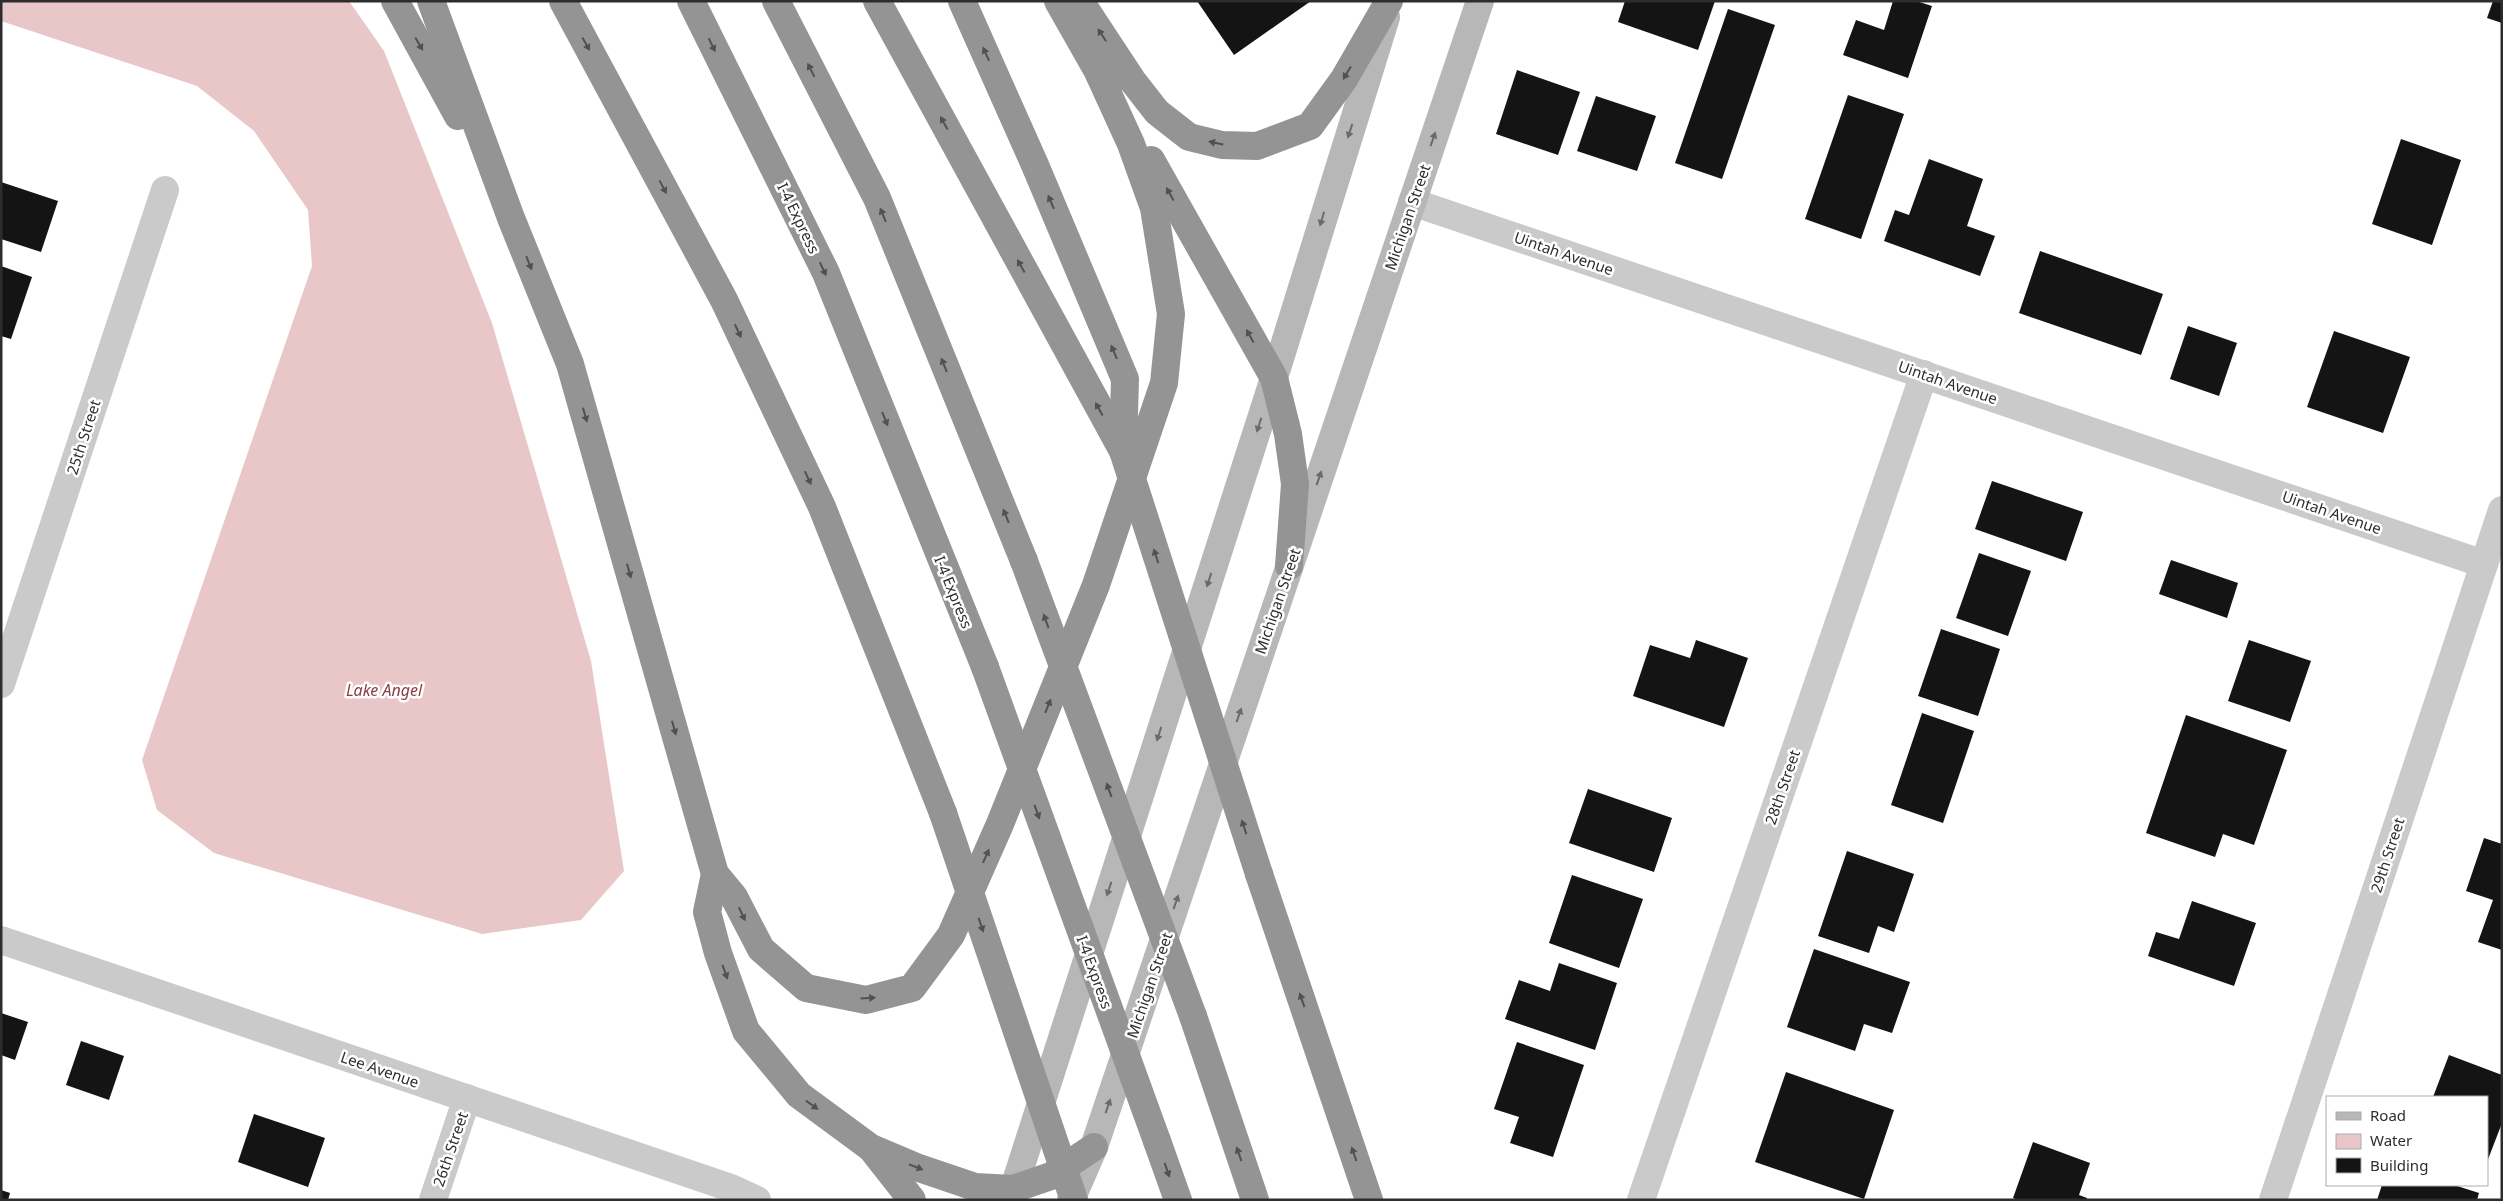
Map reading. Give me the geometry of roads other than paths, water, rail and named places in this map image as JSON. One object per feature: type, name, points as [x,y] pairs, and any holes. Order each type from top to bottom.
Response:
[{"type":"highway","points":[[395,1],[511,218]]},
{"type":"highway","points":[[431,1],[511,218],[570,364],[715,874],[734,897],[761,949],[806,988],[866,1000],[912,988],[951,935],[1000,824],[1096,585],[1164,383],[1170,314],[1154,208],[1131,144],[1099,74]]},
{"type":"highway","points":[[563,1],[724,300],[822,507],[943,813],[1072,1200]]},
{"type":"highway","name":"I-4 Express","points":[[690,1],[826,273],[985,667],[1178,1200]]},
{"type":"highway","points":[[776,1],[877,198],[1024,561],[1193,1016],[1255,1200]]},
{"type":"highway","points":[[877,1],[1123,451],[1259,874],[1369,1200]]},
{"type":"highway","points":[[962,1],[1035,165],[1125,379],[1123,451]]},
{"type":"highway","points":[[1058,1],[1099,74],[1150,158],[1274,378],[1288,434],[1294,484],[1289,566]]},
{"type":"highway","points":[[1080,1],[1132,80],[1157,112],[1189,137],[1222,145],[1257,146],[1310,126],[1344,78],[1390,1]]},
{"type":"highway","points":[[715,874],[707,912],[718,953],[746,1030],[799,1095],[871,1148],[916,1167],[974,1187],[1012,1194],[1051,1176],[1094,1147]]},
{"type":"highway","points":[[871,1148],[912,1200]]},
{"type":"main road","points":[[1012,1194],[1274,378],[1390,1]]},
{"type":"main road","name":"Michigan Street","points":[[1072,1200],[1094,1147],[1480,1]]},
{"type":"street","name":"25th Street","points":[[1,684],[165,190]]},
{"type":"street","name":"Uintah Avenue","points":[[1412,202],[2484,564]]},
{"type":"street","name":"28th Street","points":[[1640,1200],[1924,374]]},
{"type":"street","name":"29th Street","points":[[2273,1200],[2502,510]]},
{"type":"street","name":"Lee Avenue","points":[[1,940],[731,1188],[757,1200]]},
{"type":"street","name":"26th Street","points":[[433,1200],[467,1098]]},
{"type":"water","name":"Lake Angel","points":[[1,1],[349,1],[384,51],[492,323],[591,661],[624,871],[581,920],[482,934],[214,853],[157,810],[142,760],[312,266],[308,210],[254,131],[197,86],[1,21]]}]
